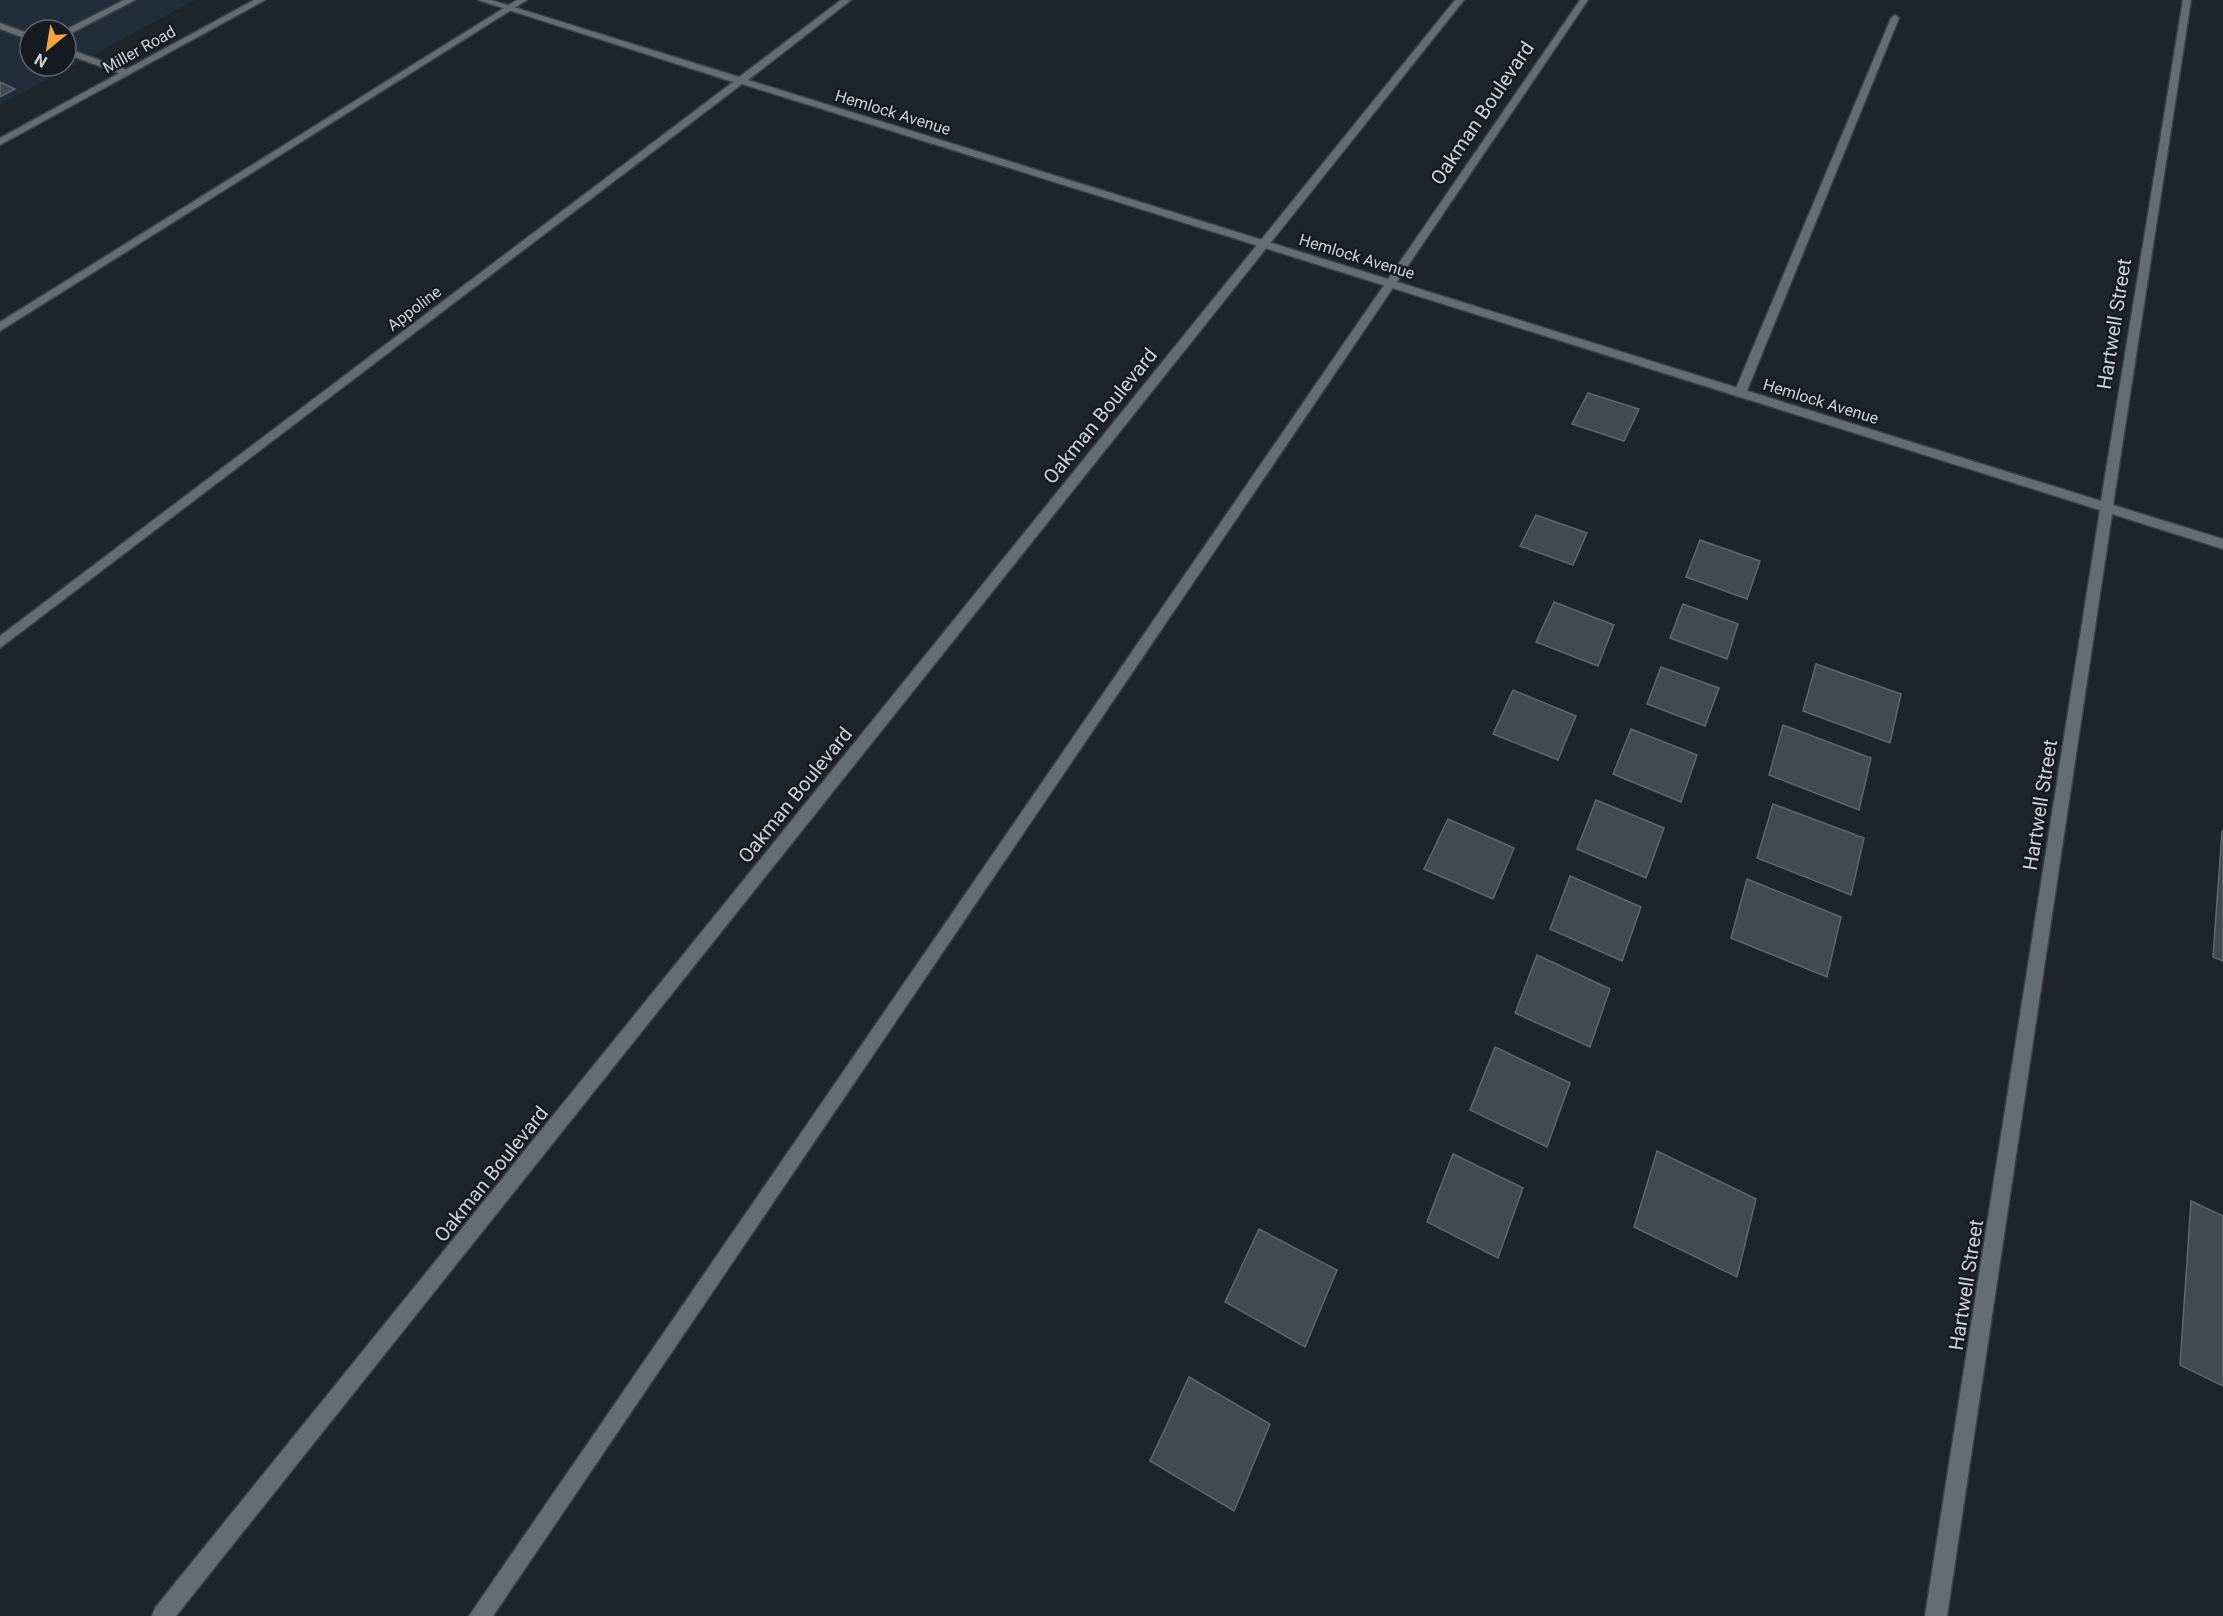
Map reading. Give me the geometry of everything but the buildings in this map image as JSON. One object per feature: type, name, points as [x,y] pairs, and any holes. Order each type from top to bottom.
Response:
[{"type":"street","points":[[78,27],[131,0]]},
{"type":"street","name":"Miller Road","points":[[0,142],[261,0]]},
{"type":"street","name":"Hemlock Avenue","points":[[482,0],[2223,544]]},
{"type":"street","points":[[0,327],[522,0]]},
{"type":"street","name":"Appoline","points":[[0,643],[847,0]]},
{"type":"street","name":"Oakman Boulevard","points":[[163,1616],[1460,0]]},
{"type":"street","name":"Oakman Boulevard","points":[[480,1616],[1584,0]]},
{"type":"street","name":"Hartwell Street","points":[[1936,1616],[2187,0]]},
{"type":"street","points":[[1740,393],[1895,18]]},
{"type":"street","points":[[0,26],[18,33]]},
{"type":"street","points":[[78,55],[127,73]]},
{"type":"shaded area","points":[[0,0],[195,0],[78,63],[78,18],[18,18],[18,78],[50,78],[0,105]]}]
